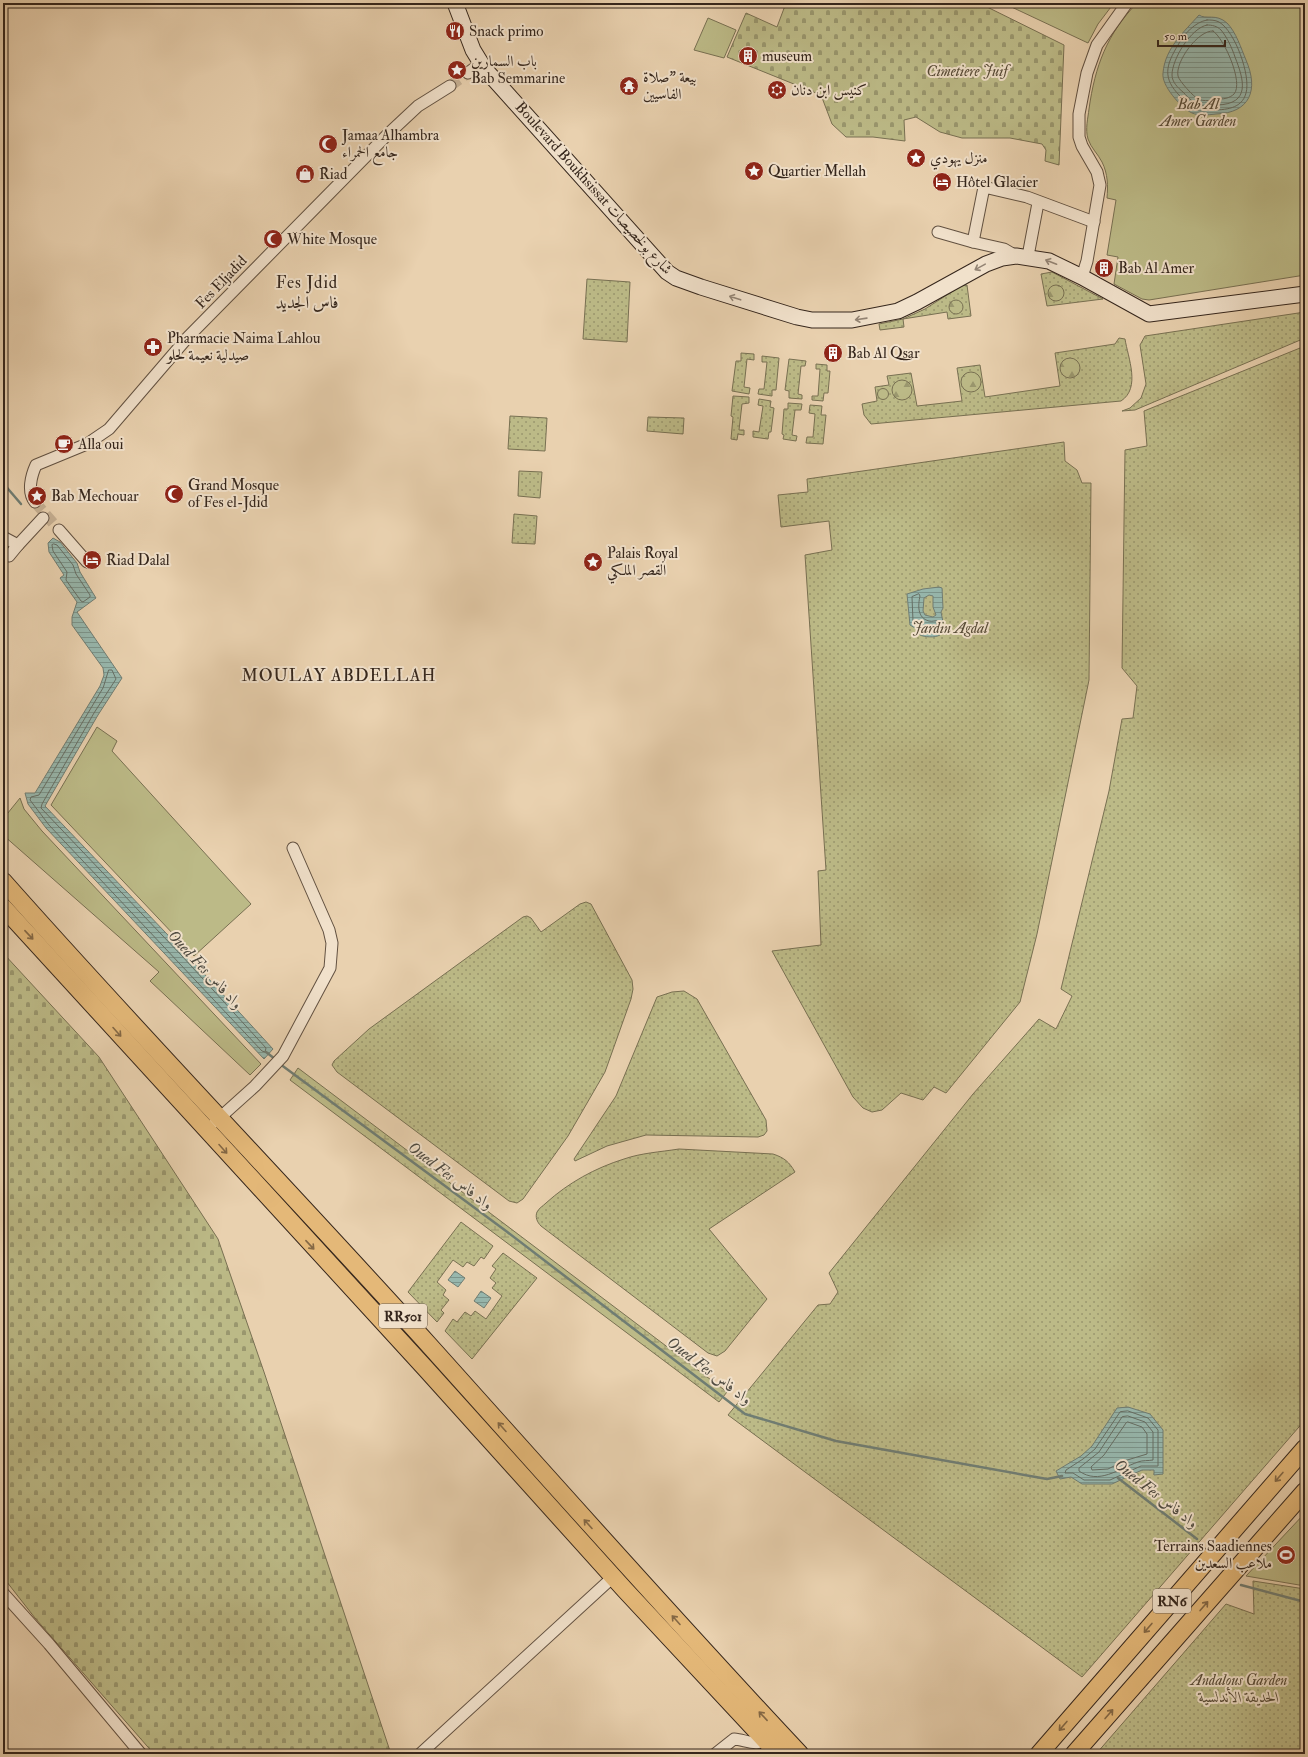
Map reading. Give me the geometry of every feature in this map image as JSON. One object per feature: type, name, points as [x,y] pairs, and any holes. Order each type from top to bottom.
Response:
[{"type":"main road","name":"RR501","points":[[3,881],[218,1118],[428,1344],[608,1545],[771,1736],[778,1754]]},
{"type":"main road","name":"RR501","points":[[3,907],[613,1577],[771,1736],[800,1754]]},
{"type":"main road","name":"RN6","points":[[1038,1754],[1305,1448]]},
{"type":"main road","name":"RN6","points":[[1074,1754],[1305,1491]]},
{"type":"main road","points":[[597,1558],[608,1545]]},
{"type":"street","name":"Boulevard Boukhsissat شارع بولخصيصات","points":[[455,3],[470,43],[474,68],[667,272],[676,278],[702,287],[797,317],[812,320],[852,320],[898,311],[986,264],[1002,258],[1022,256],[1049,261],[1082,276],[1144,312],[1153,314],[1305,294]]},
{"type":"street","points":[[1082,276],[1087,261],[1094,222],[1099,191],[1099,179],[1097,172],[1082,146],[1079,137],[1079,114],[1087,73],[1097,45],[1126,3]]},
{"type":"street","name":"Fes Eljadid","points":[[34,501],[31,480],[36,466],[87,444],[109,429],[188,337],[387,135],[418,106],[450,86]]},
{"type":"street","points":[[973,242],[984,187],[1027,197],[1038,203],[1094,222]]},
{"type":"street","points":[[938,232],[1004,249],[1022,256],[1038,203]]},
{"type":"street","points":[[9,556],[43,518]]},
{"type":"street","points":[[59,530],[87,562]]},
{"type":"street","points":[[3,537],[18,545]]},
{"type":"street","points":[[206,1131],[218,1118],[273,1069],[283,1056],[330,968],[332,943],[324,919],[293,848]]},
{"type":"street","points":[[420,1754],[613,1577]]},
{"type":"street","points":[[3,1593],[49,1644],[141,1754]]},
{"type":"street","points":[[715,1754],[734,1739],[756,1744],[771,1736]]},
{"type":"green space","name":"Cimetiere Juif","points":[[786,3],[979,3],[1064,45],[1059,165],[1045,161],[1046,150],[1042,144],[1010,138],[962,138],[940,132],[916,117],[904,120],[905,141],[873,137],[846,137],[832,124],[821,95],[727,57],[746,13],[777,27]]},
{"type":"green space","points":[[1003,3],[1114,3],[1098,24],[1088,43]]},
{"type":"green space","name":"Bab Al Amer Garden","points":[[1137,3],[1305,3],[1305,275],[1149,300],[1142,299],[1114,284],[1118,257],[1107,255],[1116,200],[1107,198],[1105,171],[1102,162],[1088,139],[1087,124],[1095,79],[1104,52],[1118,27]]},
{"type":"green space","points":[[708,18],[736,30],[724,58],[694,50]]},
{"type":"green space","points":[[1052,272],[1103,299],[1047,306],[1041,274]]},
{"type":"green space","points":[[587,279],[630,282],[627,342],[583,339]]},
{"type":"green space","points":[[967,285],[971,316],[948,319],[947,312],[903,319],[925,309],[961,286]]},
{"type":"green space","points":[[1056,285],[1062,287],[1064,293],[1062,299],[1056,301],[1050,299],[1048,293],[1050,287]]},
{"type":"green space","points":[[953,300],[959,300],[963,304],[963,310],[959,314],[953,314],[949,310],[949,304]]},
{"type":"green space","points":[[1305,312],[1305,338],[1135,410],[1122,411],[1130,408],[1141,398],[1146,384],[1140,345],[1145,336]]},
{"type":"green space","points":[[903,319],[904,327],[880,330],[879,324]]},
{"type":"green space","points":[[1119,338],[1125,339],[1132,372],[1130,388],[1127,395],[1121,401],[871,424],[864,415],[862,404],[877,401],[875,387],[889,385],[887,376],[911,373],[917,406],[962,401],[957,368],[980,365],[985,397],[1060,386],[1055,353],[1115,344]]},
{"type":"green space","points":[[1305,346],[1305,1420],[1082,1677],[728,1415],[818,1305],[830,1304],[838,1292],[829,1273],[973,1094],[1039,1019],[1056,1029],[1072,996],[1061,989],[1109,791],[1122,719],[1133,718],[1137,686],[1122,668],[1125,450],[1147,446],[1144,411]]},
{"type":"green space","points":[[741,353],[754,354],[754,360],[747,359],[744,387],[750,388],[749,394],[732,391],[736,361],[741,361]]},
{"type":"green space","points":[[762,356],[779,358],[776,390],[772,390],[772,396],[758,394],[759,389],[764,389],[767,362],[762,362]]},
{"type":"green space","points":[[1066,358],[1074,358],[1080,364],[1080,372],[1074,378],[1066,378],[1060,372],[1060,364]]},
{"type":"green space","points":[[789,359],[806,361],[805,366],[801,366],[798,394],[802,395],[802,399],[789,398],[789,391],[785,390]]},
{"type":"green space","points":[[816,364],[827,365],[827,371],[830,371],[828,393],[824,393],[823,401],[812,400],[812,396],[818,396],[820,369],[816,369]]},
{"type":"green space","points":[[971,372],[978,375],[981,382],[978,389],[971,392],[964,389],[961,382],[964,375]]},
{"type":"green space","points":[[902,380],[909,383],[912,390],[909,397],[902,400],[895,397],[892,390],[895,383]]},
{"type":"green space","points":[[881,389],[885,389],[887,390],[887,398],[881,399],[878,396],[878,392]]},
{"type":"green space","points":[[733,396],[749,397],[749,403],[742,404],[739,430],[744,430],[744,435],[738,434],[737,440],[731,439]]},
{"type":"green space","points":[[759,399],[771,401],[770,407],[774,408],[771,432],[769,432],[768,439],[753,437],[753,431],[759,432],[763,406],[758,405]]},
{"type":"green space","points":[[788,403],[802,404],[801,410],[795,410],[792,435],[797,436],[796,441],[783,439],[784,409],[788,409]]},
{"type":"green space","points":[[810,405],[822,406],[821,415],[826,415],[823,444],[806,443],[807,437],[813,437],[815,414],[809,413]]},
{"type":"green space","points":[[510,416],[547,418],[545,451],[508,449]]},
{"type":"green space","points":[[648,417],[684,418],[683,434],[647,431]]},
{"type":"green space","name":"Jardin Agdal","points":[[1064,442],[1065,461],[1077,470],[1082,483],[1091,483],[1089,680],[1037,934],[1020,1002],[946,1093],[934,1087],[923,1100],[901,1093],[882,1110],[872,1112],[863,1108],[853,1097],[772,951],[821,945],[818,871],[826,870],[805,555],[832,550],[829,521],[781,527],[778,495],[808,492],[807,479]]},
{"type":"green space","points":[[519,471],[542,472],[540,498],[518,496]]},
{"type":"green space","points":[[514,514],[537,516],[535,544],[512,543]]},
{"type":"green space","points":[[97,727],[117,741],[112,751],[251,904],[194,956],[51,805]]},
{"type":"green space","points":[[20,798],[24,809],[42,831],[261,1064],[250,1075],[150,981],[159,972],[3,835],[3,819]]},
{"type":"green space","points":[[586,902],[591,904],[632,980],[633,989],[631,999],[605,1072],[568,1136],[523,1199],[517,1203],[509,1201],[337,1072],[332,1065],[334,1061],[369,1029],[523,917],[527,916],[531,918],[541,932],[580,904]]},
{"type":"green space","points":[[3,953],[99,1057],[218,1239],[264,1372],[391,1754],[154,1754],[35,1618],[3,1577]]},
{"type":"green space","points":[[684,991],[697,999],[766,1120],[767,1131],[764,1135],[758,1137],[646,1135],[607,1146],[575,1161],[574,1159],[616,1096],[657,997],[672,992]]},
{"type":"green space","points":[[298,1068],[727,1392],[719,1402],[290,1080]]},
{"type":"green space","points":[[679,1149],[773,1154],[786,1161],[795,1172],[709,1229],[767,1299],[725,1351],[717,1356],[708,1353],[541,1226],[536,1218],[536,1214],[539,1209],[554,1196],[592,1172],[630,1157]]},
{"type":"green space","points":[[461,1222],[493,1246],[484,1259],[481,1257],[474,1266],[467,1262],[463,1267],[453,1260],[437,1282],[446,1290],[443,1295],[449,1300],[441,1310],[444,1313],[437,1322],[408,1292]]},
{"type":"green space","points":[[503,1253],[537,1278],[472,1359],[445,1331],[453,1319],[457,1322],[465,1312],[471,1316],[475,1311],[486,1319],[502,1296],[492,1288],[496,1283],[490,1278],[496,1269],[492,1266]]},
{"type":"green space","name":"Terrains Saadiennes ملاعب السعدين","points":[[1305,1513],[1305,1586],[1246,1576]]},
{"type":"green space","name":"Andalous Garden الحديقة الأندلسية","points":[[1253,1581],[1305,1589],[1305,1754],[1096,1754],[1226,1604],[1254,1614]]},
{"type":"water","points":[[1199,15],[1219,18],[1227,23],[1238,40],[1250,71],[1252,81],[1249,98],[1237,109],[1228,113],[1198,115],[1192,113],[1177,101],[1168,90],[1163,78],[1167,56],[1171,48]]},
{"type":"water","points":[[53,538],[60,542],[77,563],[80,572],[96,598],[77,612],[122,678],[98,715],[45,806],[185,953],[273,1049],[264,1059],[46,828],[28,804],[25,793],[35,793],[100,686],[104,675],[103,668],[72,625],[72,617],[77,602],[60,578],[64,575],[49,552],[48,543]]},
{"type":"water","points":[[942,588],[943,608],[941,612],[943,622],[939,629],[940,635],[935,637],[920,635],[920,631],[910,625],[907,594],[923,589]],"holes":[[[929,595],[933,596],[933,607],[936,615],[933,617],[925,615],[923,611],[924,598]]]},
{"type":"water","points":[[455,1271],[465,1278],[458,1287],[448,1280]]},
{"type":"water","points":[[481,1291],[491,1298],[484,1308],[474,1301]]},
{"type":"water","points":[[1128,1407],[1150,1414],[1163,1430],[1163,1474],[1154,1475],[1154,1470],[1142,1470],[1112,1484],[1082,1484],[1071,1477],[1060,1479],[1056,1471],[1081,1456],[1092,1446],[1117,1408]]},
{"type":"waterway","name":"Oued Fes واد فاس","points":[[3,483],[21,504]]},
{"type":"waterway","name":"Oued Fes واد فاس","points":[[266,1052],[275,1059]]},
{"type":"waterway","name":"Oued Fes واد فاس","points":[[280,1064],[506,1231],[745,1414],[836,1441],[1047,1479],[1062,1476]]},
{"type":"waterway","name":"Oued Fes واد فاس","points":[[1118,1478],[1197,1539]]},
{"type":"waterway","name":"Oued Fes واد فاس","points":[[1241,1585],[1305,1602]]},
{"type":"tunnel","points":[[450,86],[468,73]]},
{"type":"tunnel","points":[[35,502],[59,530]]},
{"type":"place","name":"Snack primo","points":[[455,31]]},
{"type":"place","name":"museum","points":[[748,56]]},
{"type":"place","name":"باب السمارين Bab Semmarine","points":[[457,70]]},
{"type":"place","name":"بيعة \"صلاة الفاسيين","points":[[629,86]]},
{"type":"place","name":"كنيس ابن دنان","points":[[777,90]]},
{"type":"place","name":"Jamaa Alhambra جامع الحمراء","points":[[328,144]]},
{"type":"place","name":"منزل يهودي","points":[[916,158]]},
{"type":"place","name":"Quartier Mellah","points":[[754,171]]},
{"type":"place","name":"Riad","points":[[305,174]]},
{"type":"place","name":"Hôtel Glacier","points":[[942,182]]},
{"type":"place","name":"White Mosque","points":[[273,239]]},
{"type":"place","name":"Bab Al Amer","points":[[1104,268]]},
{"type":"place","name":"Pharmacie Naima Lahlou صيدلية نعيمة لحلو","points":[[153,347]]},
{"type":"place","name":"Bab Al Qsar","points":[[833,353]]},
{"type":"place","name":"Alla oui","points":[[64,444]]},
{"type":"place","name":"Grand Mosque of Fes el-Jdid","points":[[174,494]]},
{"type":"place","name":"Bab Mechouar","points":[[37,496]]},
{"type":"place","name":"Riad Dalal","points":[[92,560]]},
{"type":"place","name":"Palais Royal القصر الملكي","points":[[593,562]]},
{"type":"place","name":"Terrains Saadiennes ملاعب السعدين","points":[[1286,1555]]},
{"type":"district","name":"Fes Jdid فاس الجديد","points":[[307,292]]},
{"type":"district","name":"MOULAY ABDELLAH","points":[[339,675]]}]
